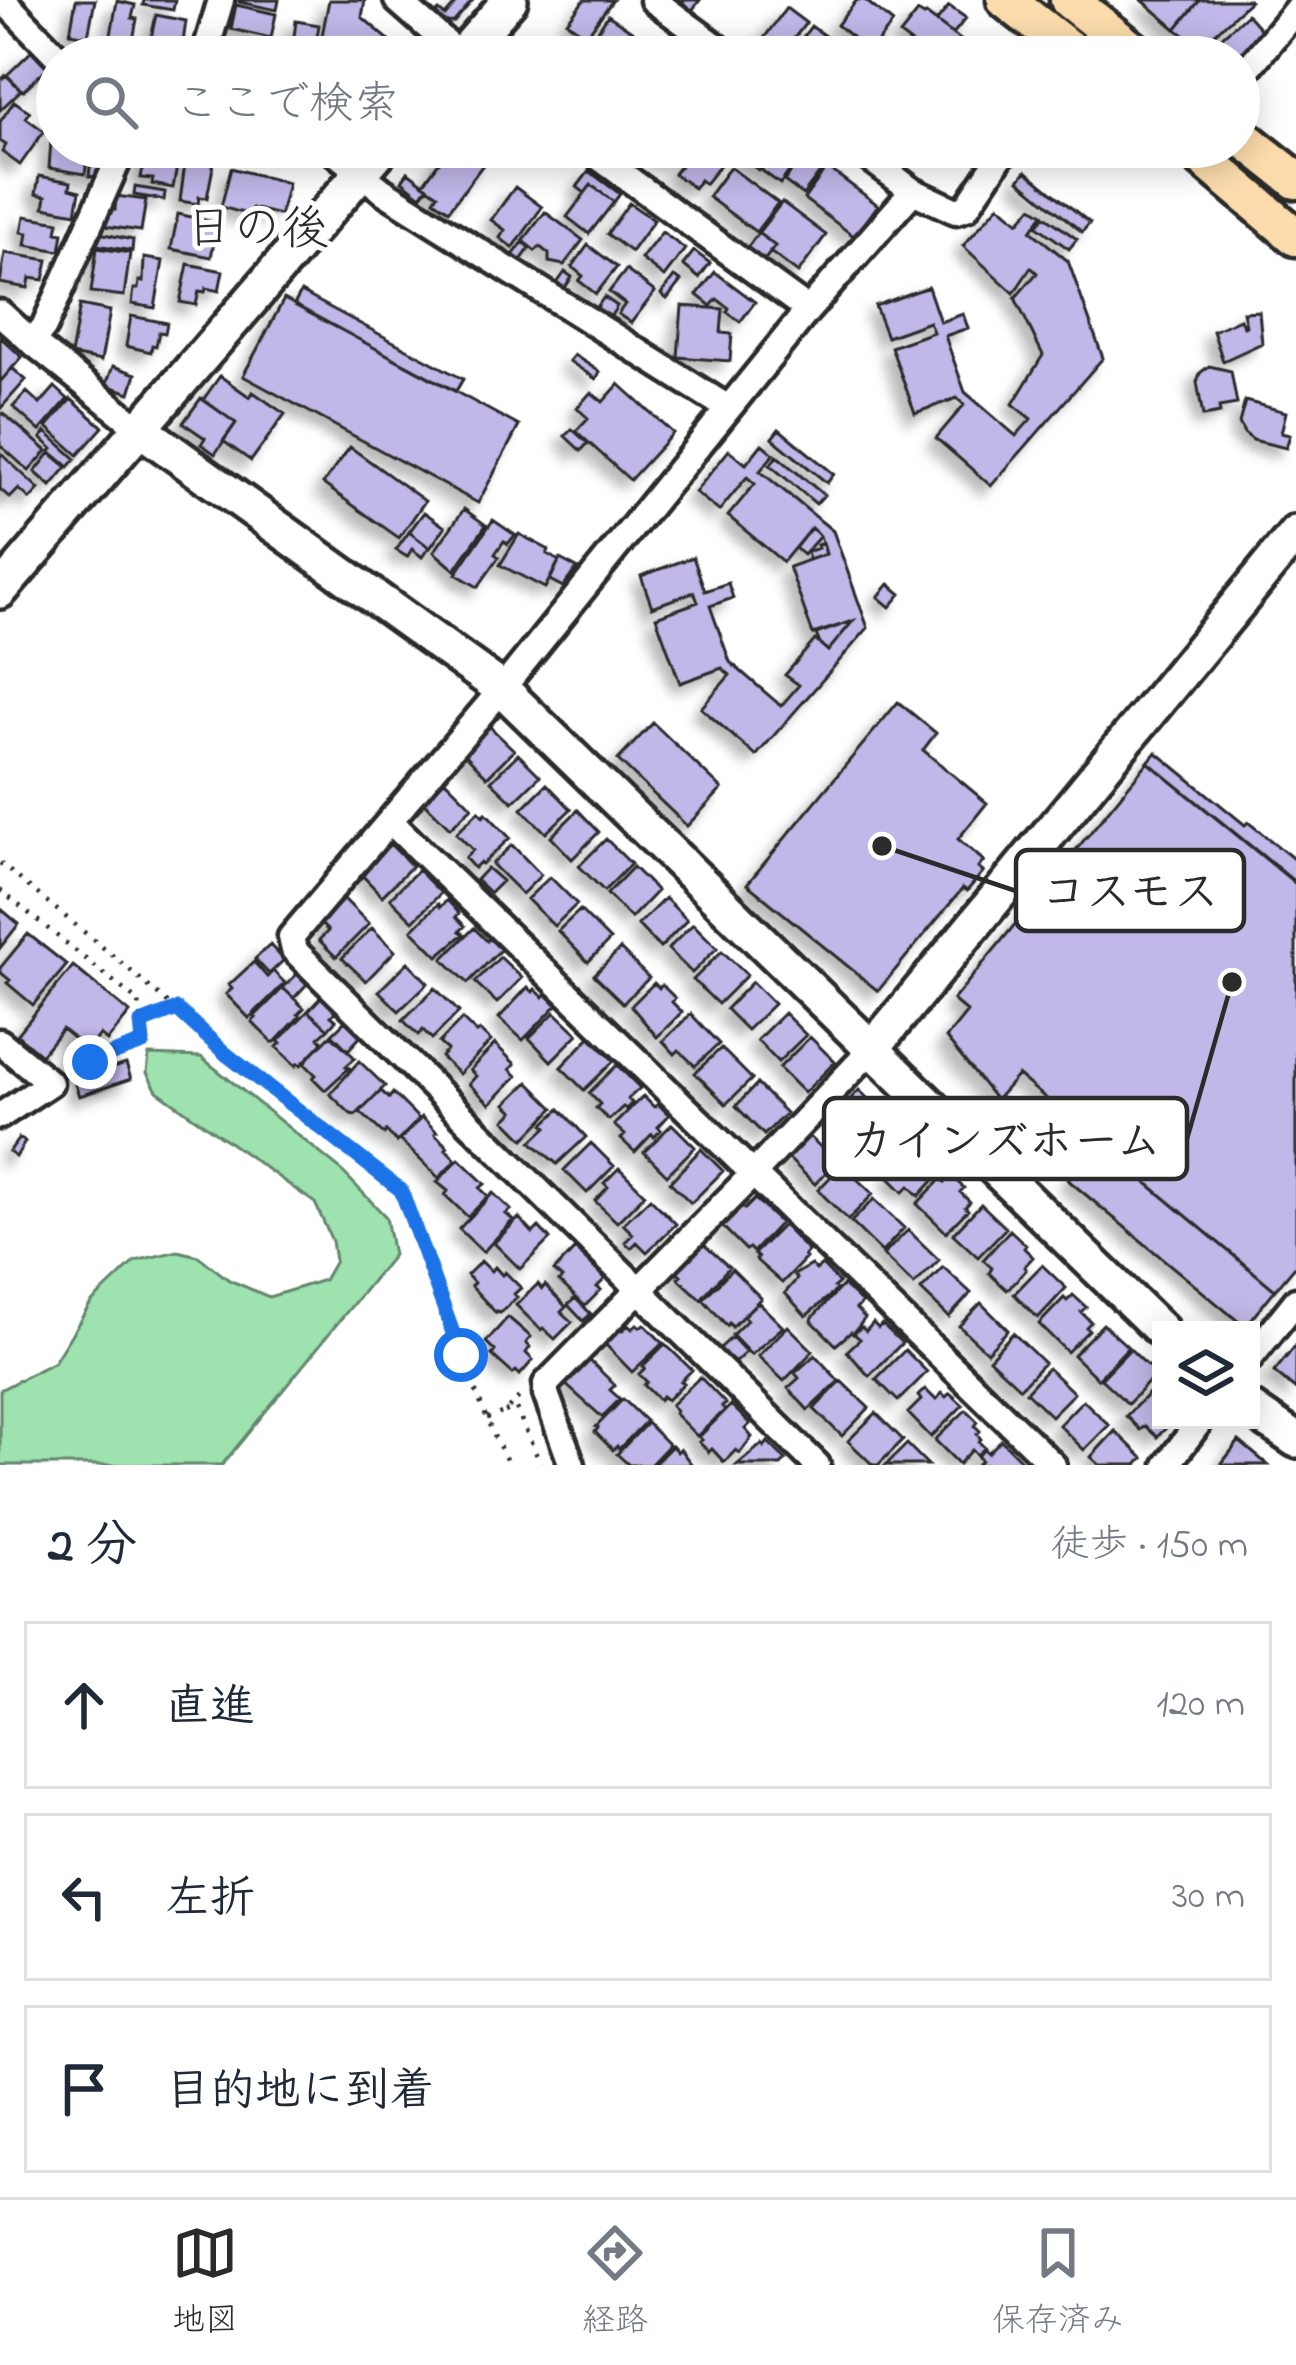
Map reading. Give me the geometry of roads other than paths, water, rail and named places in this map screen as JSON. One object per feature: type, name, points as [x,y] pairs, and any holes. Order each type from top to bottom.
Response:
[{"type":"main road","points":[[1006,0],[1049,36]]},
{"type":"main road","points":[[1069,0],[1114,36]]},
{"type":"main road","points":[[1260,152],[1296,180]]},
{"type":"main road","points":[[1215,168],[1296,237]]},
{"type":"street","points":[[3,0],[38,36]]},
{"type":"street","points":[[210,36],[221,0]]},
{"type":"street","points":[[397,0],[437,36]]},
{"type":"street","points":[[479,36],[510,0]]},
{"type":"street","points":[[653,0],[702,36]]},
{"type":"street","points":[[1260,54],[1296,10]]},
{"type":"street","points":[[32,342],[44,327],[115,168]]},
{"type":"street","points":[[353,168],[728,408]]},
{"type":"street","points":[[0,591],[365,168]]},
{"type":"street","points":[[614,168],[808,310]]},
{"type":"street","points":[[883,168],[956,212],[966,208],[993,168]]},
{"type":"street","points":[[817,1465],[294,950],[291,937],[502,689],[808,310],[914,191]]},
{"type":"street","points":[[0,313],[139,428],[502,689],[1152,1321]]},
{"type":"street","points":[[572,1465],[546,1384],[872,1049],[1296,533]]},
{"type":"street","points":[[390,820],[1053,1465]]},
{"type":"street","points":[[0,1042],[50,1083],[0,1116]]},
{"type":"street","points":[[1260,1346],[1296,1301]]},
{"type":"street","points":[[1260,1415],[1296,1440]]},
{"type":"street","points":[[1167,1465],[1194,1429]]},
{"type":"place","name":"コスモス","points":[[882,846]]},
{"type":"place","name":"カインズホーム","points":[[1232,982]]},
{"type":"district","name":"日の後","points":[[257,231]]}]
